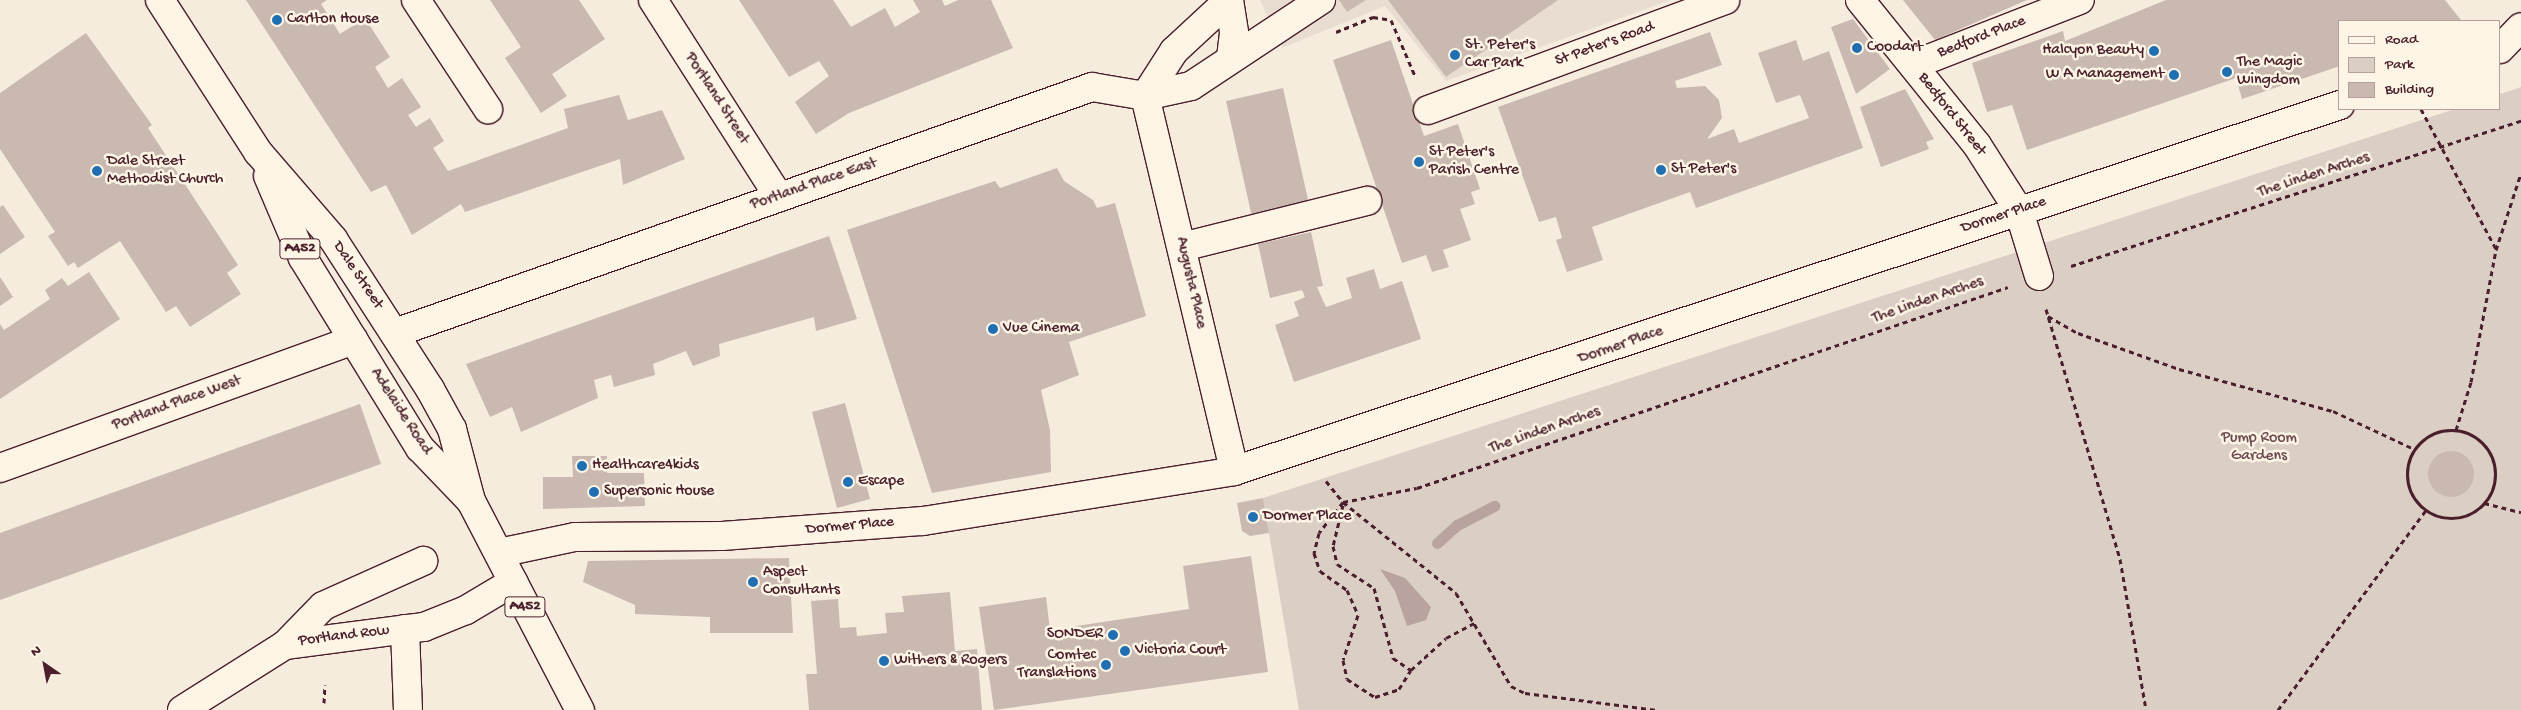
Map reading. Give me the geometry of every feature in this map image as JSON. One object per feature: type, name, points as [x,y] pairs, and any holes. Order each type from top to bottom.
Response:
[{"type":"main road","name":"Dale Street","points":[[160,0],[258,152],[333,238],[395,333]]},
{"type":"main road","points":[[416,0],[488,109]]},
{"type":"main road","name":"Portland Street","points":[[653,0],[779,197]]},
{"type":"main road","points":[[1229,0],[1234,33],[1232,59]]},
{"type":"main road","points":[[1144,96],[1174,51],[1229,0]]},
{"type":"main road","name":"Portland Place East","points":[[395,333],[1092,87],[1144,96],[1191,86],[1321,0]]},
{"type":"main road","name":"St Peter's Road","points":[[1428,110],[1726,0]]},
{"type":"main road","name":"Bedford Street","points":[[1860,0],[1977,145],[2019,211],[2039,276]]},
{"type":"main road","name":"Bedford Place","points":[[1913,65],[2080,0]]},
{"type":"main road","points":[[2501,48],[2521,27]]},
{"type":"main road","name":"Augusta Place","points":[[1144,96],[1182,247],[1234,471]]},
{"type":"main road","name":"Dormer Place","points":[[499,553],[575,537],[731,536],[923,521],[1234,471],[1557,368],[2019,211],[2338,106]]},
{"type":"main road","name":"Dale Street","points":[[258,152],[304,258],[354,340]]},
{"type":"main road","points":[[1182,247],[1367,201]]},
{"type":"main road","name":"Adelaide Road","points":[[395,333],[452,430],[472,502],[580,710]]},
{"type":"main road","name":"Adelaide Road","points":[[354,340],[420,448],[472,502]]},
{"type":"main road","name":"Portland Place West","points":[[0,468],[354,340]]},
{"type":"main road","points":[[285,645],[323,606],[423,560]]},
{"type":"main road","name":"Portland Row","points":[[182,710],[285,645],[405,629],[459,614],[513,582]]},
{"type":"main road","points":[[405,629],[408,710]]},
{"type":"path","points":[[1328,36],[1373,17],[1391,20],[1419,85]]},
{"type":"path","points":[[2421,110],[2440,149],[2496,250]]},
{"type":"path","name":"The Linden Arches","points":[[1343,502],[1417,488],[2039,276],[2440,149],[2521,121]]},
{"type":"path","points":[[2456,430],[2472,382],[2496,250],[2521,173]]},
{"type":"path","points":[[2039,276],[2048,316],[2120,559],[2146,710]]},
{"type":"path","points":[[2048,316],[2078,333],[2179,369],[2334,411],[2414,449]]},
{"type":"path","points":[[2456,430],[2471,433],[2492,456],[2496,479],[2484,503],[2454,518],[2426,510],[2408,486],[2408,463],[2414,449],[2431,434],[2456,430]]},
{"type":"path","points":[[1326,480],[1343,502],[1438,576],[1456,593],[1504,678],[1525,693],[1657,710]]},
{"type":"path","points":[[1343,502],[1333,546],[1337,564],[1374,588],[1393,658],[1411,670]]},
{"type":"path","points":[[1343,502],[1318,533],[1314,553],[1320,571],[1347,590],[1358,615],[1343,660],[1347,679],[1375,697],[1399,689],[1411,670],[1446,638],[1474,623]]},
{"type":"path","points":[[2484,503],[2521,512]]},
{"type":"path","points":[[2278,710],[2426,510]]},
{"type":"path","points":[[324,703],[325,685]]},
{"type":"shaded area","points":[[1260,0],[1671,0],[1446,81],[1385,6],[1282,48]]},
{"type":"shaded area","points":[[1380,569],[1405,578],[1431,607],[1426,620],[1407,626],[1395,591]]},
{"type":"green space","name":"Pump Room Gardens","points":[[2521,87],[2521,710],[1299,710],[1263,498],[2452,110],[2501,110],[2501,94]]},
{"type":"building","points":[[246,0],[327,0],[321,4],[340,34],[365,18],[390,57],[375,67],[388,88],[402,78],[421,107],[408,115],[416,127],[430,118],[444,141],[433,148],[448,171],[568,128],[564,109],[619,95],[628,120],[662,110],[685,159],[623,185],[620,159],[465,212],[461,204],[412,235],[386,185],[371,192]]},
{"type":"building","points":[[490,0],[579,0],[605,39],[552,74],[567,96],[541,113],[505,58],[521,47]]},
{"type":"building","points":[[739,0],[833,0],[851,27],[885,8],[895,27],[920,12],[913,0],[942,0],[945,6],[958,0],[991,0],[1013,48],[849,113],[816,134],[795,102],[829,76],[819,61],[789,77]]},
{"type":"building","points":[[1339,0],[1366,0],[1347,12]]},
{"type":"building","name":"St. Peter's Car Park","points":[[1388,0],[1558,0],[1446,77]]},
{"type":"building","points":[[1903,0],[2027,0],[1935,40]]},
{"type":"building","points":[[2166,0],[2445,0],[2461,20],[2338,20],[2338,67],[2242,99],[2236,78],[2027,150],[2012,105],[1987,112],[1972,63],[2063,31],[2065,41]]},
{"type":"building","name":"Coodart","points":[[1853,19],[1890,69],[1856,94],[1831,27]]},
{"type":"building","name":"St Peter's","points":[[1710,32],[1722,65],[1675,81],[1677,88],[1705,86],[1719,100],[1722,118],[1707,139],[1734,129],[1739,143],[1809,118],[1800,95],[1776,103],[1758,53],[1796,40],[1803,61],[1829,51],[1863,148],[1696,208],[1690,192],[1592,227],[1603,260],[1567,272],[1556,240],[1562,238],[1556,217],[1539,222],[1498,107]]},
{"type":"building","name":"Dale Street Methodist Church","points":[[86,33],[152,125],[148,128],[238,265],[227,273],[241,294],[190,327],[176,306],[166,312],[120,241],[78,268],[74,262],[68,266],[48,236],[55,232],[0,149],[0,93]]},
{"type":"building","name":"St Peter's Parish Centre","points":[[1391,40],[1424,136],[1458,124],[1480,189],[1471,192],[1475,204],[1460,209],[1471,240],[1443,250],[1449,267],[1432,272],[1426,255],[1402,263],[1333,60]]},
{"type":"building","points":[[1283,88],[1309,204],[1252,217],[1226,101]]},
{"type":"building","points":[[1905,89],[1934,139],[1926,142],[1929,149],[1881,167],[1860,107]]},
{"type":"building","name":"Vue Cinema","points":[[1057,168],[1064,181],[1093,200],[1097,208],[1115,203],[1146,316],[1069,342],[1079,375],[1041,390],[1050,430],[1051,472],[932,493],[847,230],[995,181],[1000,188]]},
{"type":"building","points":[[3,205],[25,237],[0,254],[0,207]]},
{"type":"building","points":[[1311,232],[1323,286],[1317,287],[1326,307],[1352,298],[1346,278],[1374,269],[1380,289],[1402,281],[1421,339],[1294,382],[1275,325],[1299,316],[1294,302],[1305,297],[1302,290],[1270,298],[1258,244]]},
{"type":"building","points":[[829,236],[857,319],[816,331],[814,317],[719,344],[720,356],[693,366],[686,351],[653,364],[655,375],[614,387],[611,375],[594,380],[598,398],[521,432],[512,407],[490,417],[466,364]]},
{"type":"building","points":[[89,272],[120,319],[0,399],[0,324],[4,330],[50,299],[45,290],[62,278],[68,286]]},
{"type":"building","points":[[0,277],[13,297],[0,306]]},
{"type":"building","points":[[845,403],[870,499],[837,508],[812,412]]},
{"type":"building","points":[[360,404],[381,464],[0,600],[0,533]]},
{"type":"building","points":[[2451,451],[2464,455],[2470,461],[2474,474],[2470,487],[2464,493],[2451,497],[2438,493],[2432,487],[2428,474],[2432,461],[2438,455]]},
{"type":"building","name":"Supersonic House","points":[[572,456],[607,456],[607,473],[644,473],[645,506],[543,509],[543,477],[573,477]]},
{"type":"building","name":"Dormer Place","points":[[1263,498],[1269,533],[1250,536],[1242,531],[1237,503]]},
{"type":"building","name":"Victoria Court","points":[[1251,556],[1268,672],[994,710],[979,607],[1046,597],[1050,630],[1189,609],[1183,566]]},
{"type":"building","points":[[789,558],[793,633],[710,633],[710,617],[635,614],[635,605],[583,582],[588,561]]},
{"type":"building","points":[[950,592],[955,651],[977,649],[982,710],[809,710],[806,674],[817,674],[811,601],[838,599],[840,628],[856,627],[857,636],[887,633],[885,613],[904,612],[902,596]]},
{"type":"waterway","points":[[1437,543],[1457,525],[1494,506]]},
{"type":"place","name":"Carlton House","points":[[277,20]]},
{"type":"place","name":"Coodart","points":[[1857,48]]},
{"type":"place","name":"Halcyon Beauty","points":[[2154,51]]},
{"type":"place","name":"St. Peter's Car Park","points":[[1455,55]]},
{"type":"place","name":"The Magic Wingdom","points":[[2227,72]]},
{"type":"place","name":"W A Management","points":[[2174,75]]},
{"type":"place","name":"St Peter's Parish Centre","points":[[1419,162]]},
{"type":"place","name":"St Peter's","points":[[1661,170]]},
{"type":"place","name":"Dale Street Methodist Church","points":[[97,171]]},
{"type":"place","name":"Vue Cinema","points":[[993,329]]},
{"type":"place","name":"Healthcare4kids","points":[[582,466]]},
{"type":"place","name":"Escape","points":[[848,482]]},
{"type":"place","name":"Supersonic House","points":[[594,492]]},
{"type":"place","name":"Dormer Place","points":[[1253,517]]},
{"type":"place","name":"Aspect Consultants","points":[[753,582]]},
{"type":"place","name":"SONDER","points":[[1113,635]]},
{"type":"place","name":"Victoria Court","points":[[1125,651]]},
{"type":"place","name":"Withers & Rogers","points":[[884,661]]},
{"type":"place","name":"Comtec Translations","points":[[1106,665]]}]
